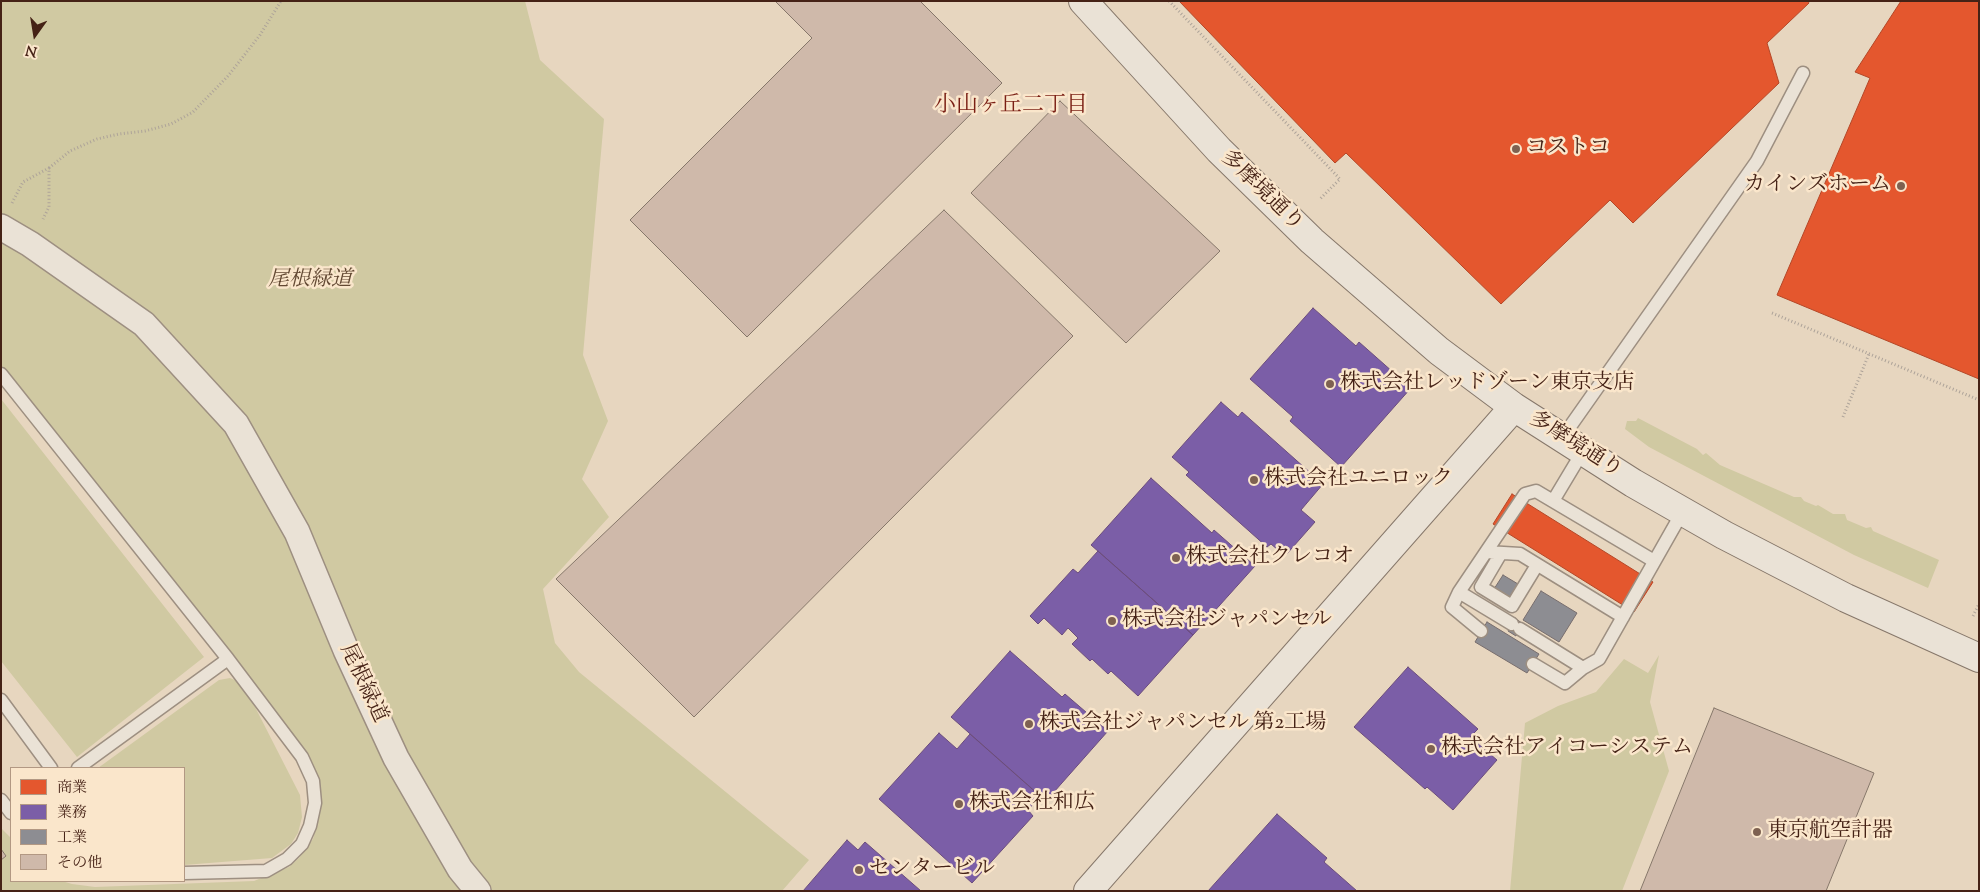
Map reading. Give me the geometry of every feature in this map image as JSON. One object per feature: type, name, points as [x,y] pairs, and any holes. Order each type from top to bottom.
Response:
[{"type":"street","name":"多摩境通り","points":[[1083,1],[1219,150],[1312,241],[1439,351],[1514,407],[1633,483],[1683,511],[1846,598],[1979,658]]},
{"type":"street","name":"尾根緑道","points":[[6,216],[30,244],[144,324],[236,424],[298,532],[346,650],[396,758],[460,870],[478,891]]},
{"type":"street","points":[[1088,891],[1514,407]]},
{"type":"lane","points":[[1553,501],[1573,445],[1757,161],[1803,73]]},
{"type":"lane","points":[[1,374],[228,658],[302,757],[313,781],[315,803],[310,826],[302,844],[287,859],[266,871],[185,873]]},
{"type":"lane","points":[[1481,631],[1452,607],[1459,592],[1525,494],[1536,491],[1654,561]]},
{"type":"lane","points":[[1533,664],[1565,683],[1583,668],[1599,659],[1683,511]]},
{"type":"lane","points":[[1487,552],[1520,554],[1622,617]]},
{"type":"lane","points":[[1501,553],[1481,587],[1512,606],[1537,564]]},
{"type":"lane","points":[[1459,592],[1583,668]]},
{"type":"lane","points":[[79,767],[228,658]]},
{"type":"lane","points":[[1,700],[50,767]]},
{"type":"lane","points":[[1,800],[10,812]]},
{"type":"path","points":[[6,216],[23,182],[49,168],[70,150],[97,139],[119,134],[145,132],[171,124],[192,112],[228,76],[260,35],[281,1]]},
{"type":"path","points":[[1170,1],[1340,179],[1320,199]]},
{"type":"path","points":[[30,244],[49,207],[49,168]]},
{"type":"path","points":[[1772,313],[1979,400]]},
{"type":"path","points":[[1843,417],[1869,354]]},
{"type":"path","points":[[1974,616],[1979,604]]},
{"type":"green space","name":"尾根緑道","points":[[1,1],[525,1],[540,60],[604,119],[583,355],[608,421],[582,479],[609,517],[543,589],[555,643],[579,672],[809,860],[782,891],[1,891],[1,860],[6,856],[1,849],[2,829],[10,837],[10,882],[65,882],[95,887],[254,881],[289,867],[299,858],[313,839],[319,818],[318,790],[313,769],[1,365]]},
{"type":"green space","points":[[1,399],[204,657],[77,757],[1,661]]},
{"type":"green space","points":[[1638,418],[1697,449],[1703,455],[1706,453],[1720,465],[1794,497],[1801,497],[1804,501],[1816,506],[1818,505],[1833,514],[1845,514],[1847,520],[1866,528],[1871,527],[1873,531],[1939,560],[1928,588],[1854,555],[1649,447],[1625,429],[1627,421],[1636,421]]},
{"type":"green space","points":[[1659,655],[1650,702],[1669,771],[1622,891],[1510,891],[1525,723],[1558,706],[1596,692],[1624,659],[1648,673]]},
{"type":"green space","points":[[230,678],[242,683],[300,795],[302,817],[298,833],[291,844],[272,858],[185,865],[185,767],[99,767],[219,680]]},
{"type":"building: 商業","name":"コストコ","points":[[1179,1],[1808,1],[1809,3],[1767,43],[1779,83],[1633,223],[1610,200],[1501,304],[1346,153],[1335,163]]},
{"type":"building: 商業","name":"カインズホーム","points":[[1901,1],[1979,1],[1979,379],[1777,295],[1870,78],[1855,72]]},
{"type":"building: 商業","points":[[1512,494],[1653,582],[1634,612],[1493,524]]},
{"type":"building: 業務","name":"株式会社レッドゾーン東京支店","points":[[1313,308],[1356,346],[1359,342],[1411,388],[1341,467],[1290,421],[1293,417],[1250,379]]},
{"type":"building: 業務","name":"株式会社ユニロック","points":[[1221,402],[1238,417],[1242,412],[1323,484],[1301,510],[1315,522],[1285,556],[1271,544],[1267,547],[1186,475],[1189,472],[1172,457]]},
{"type":"building: 業務","name":"株式会社クレコオ","points":[[1151,478],[1212,533],[1214,530],[1255,566],[1193,635],[1091,545]]},
{"type":"building: 業務","name":"株式会社ジャパンセル","points":[[1098,551],[1193,635],[1138,696],[1111,671],[1108,674],[1092,659],[1090,661],[1072,644],[1078,638],[1068,628],[1062,635],[1044,618],[1038,624],[1030,616],[1073,569],[1078,573]]},
{"type":"building: 業務","name":"株式会社ジャパンセル 第2工場","points":[[1010,651],[1062,697],[1065,694],[1108,731],[1046,801],[951,717]]},
{"type":"building: 業務","name":"株式会社アイコーシステム","points":[[1408,667],[1478,729],[1470,737],[1497,760],[1453,810],[1427,787],[1425,789],[1354,727]]},
{"type":"building: 業務","name":"株式会社和広","points":[[939,733],[957,749],[970,734],[1040,796],[1028,810],[1033,816],[972,883],[879,799]]},
{"type":"building: 業務","points":[[1277,814],[1327,858],[1324,862],[1357,891],[1208,891]]},
{"type":"building: 業務","name":"センタービル","points":[[847,840],[858,850],[865,842],[921,891],[803,891]]},
{"type":"building: 工業","points":[[1503,575],[1518,584],[1509,598],[1494,589]]},
{"type":"building: 工業","points":[[1541,591],[1577,613],[1559,642],[1523,620]]},
{"type":"building: 工業","points":[[1515,618],[1523,624],[1516,636],[1508,631]]},
{"type":"building: 工業","points":[[1487,622],[1539,654],[1527,673],[1475,642]]},
{"type":"building: その他","points":[[775,1],[920,1],[1002,83],[747,337],[630,220],[812,38]]},
{"type":"building: その他","points":[[1060,101],[1220,251],[1126,343],[971,193]]},
{"type":"building: その他","points":[[944,210],[1073,336],[694,717],[556,579]]},
{"type":"building: その他","name":"東京航空計器","points":[[1714,708],[1874,773],[1826,891],[1640,891]]},
{"type":"building: その他","points":[[1,849],[6,856],[1,860]]},
{"type":"place","name":"コストコ","points":[[1516,149]]},
{"type":"place","name":"カインズホーム","points":[[1901,186]]},
{"type":"place","name":"株式会社レッドゾーン東京支店","points":[[1330,384]]},
{"type":"place","name":"株式会社ユニロック","points":[[1254,480]]},
{"type":"place","name":"株式会社クレコオ","points":[[1176,558]]},
{"type":"place","name":"株式会社ジャパンセル","points":[[1112,621]]},
{"type":"place","name":"株式会社ジャパンセル 第2工場","points":[[1029,724]]},
{"type":"place","name":"株式会社アイコーシステム","points":[[1431,749]]},
{"type":"place","name":"株式会社和広","points":[[959,804]]},
{"type":"place","name":"東京航空計器","points":[[1757,832]]},
{"type":"place","name":"センタービル","points":[[859,870]]},
{"type":"district","name":"小山ヶ丘二丁目","points":[[1011,107]]}]
